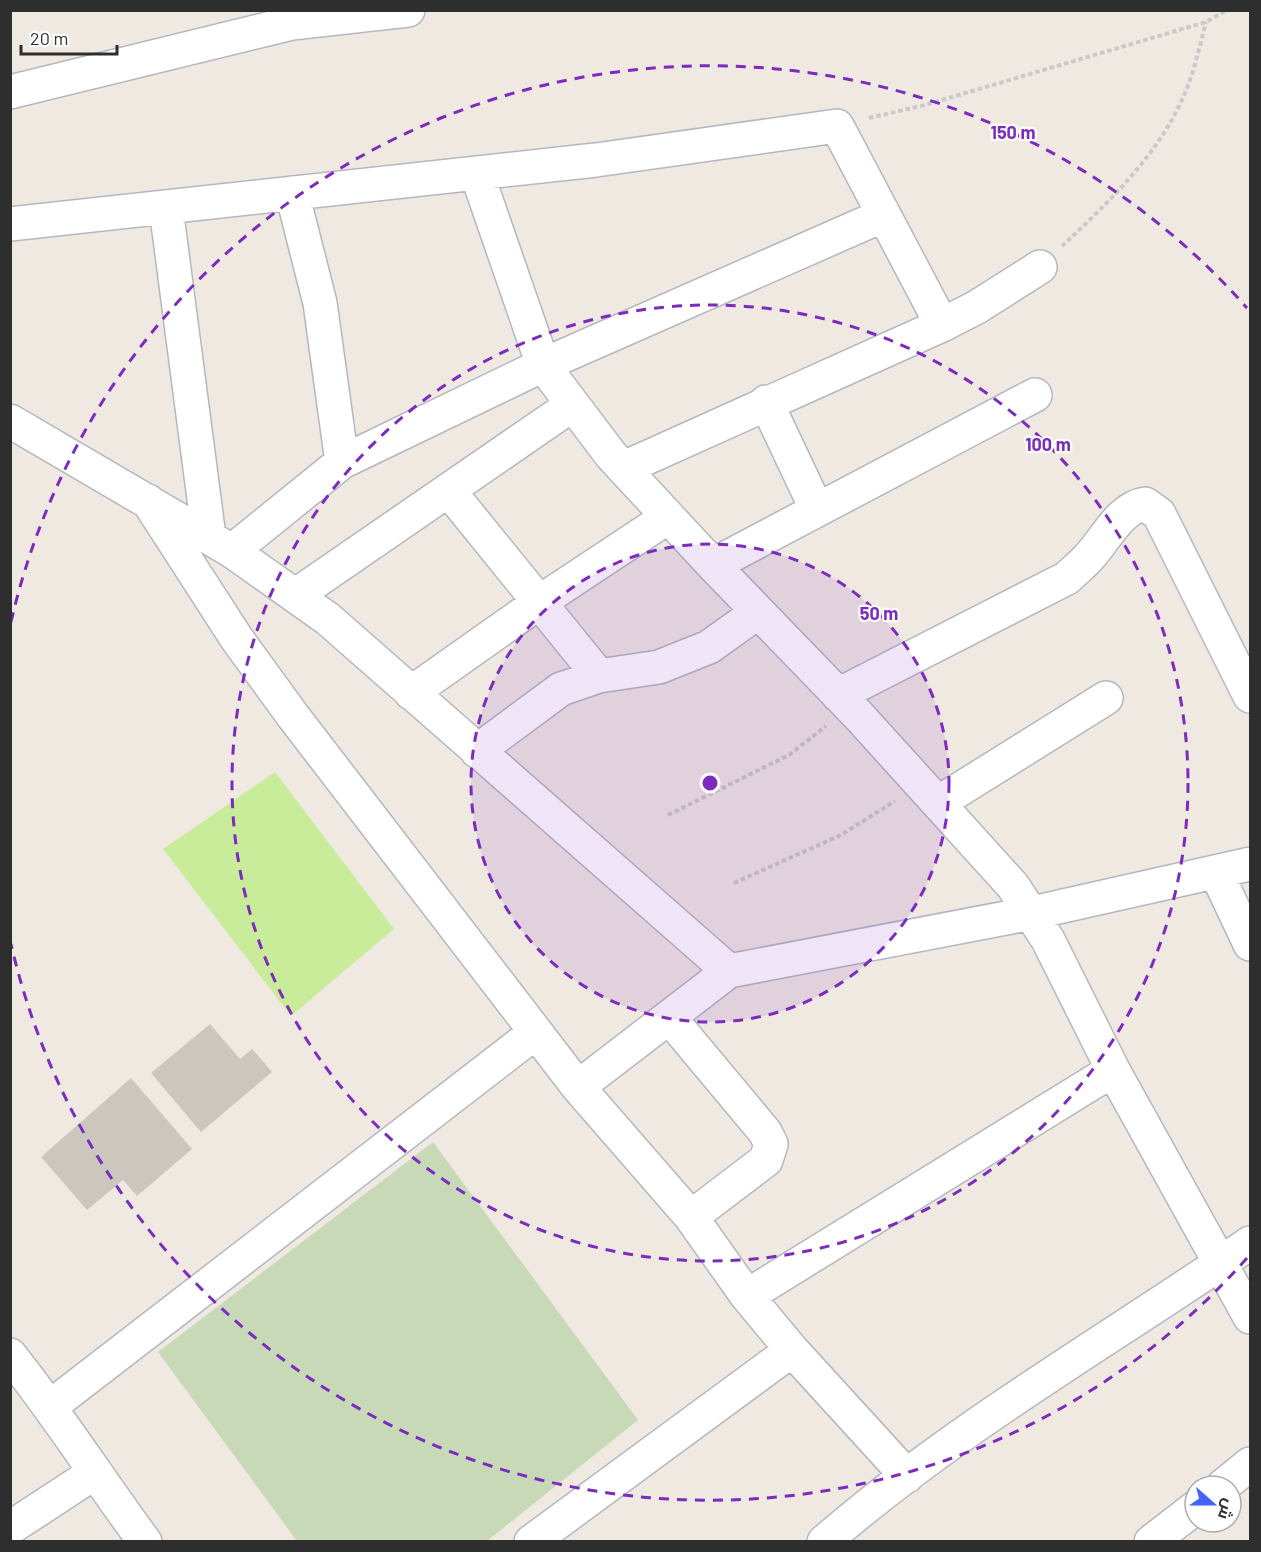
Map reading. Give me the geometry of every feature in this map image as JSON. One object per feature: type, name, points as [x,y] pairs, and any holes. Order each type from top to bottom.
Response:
[{"type":"street","points":[[10,92],[292,23],[408,10]]},
{"type":"street","points":[[10,224],[596,160],[837,126],[942,325]]},
{"type":"street","points":[[477,174],[543,365],[624,468],[668,517],[844,701],[1013,886],[1048,940],[1113,1070],[1251,1317]]},
{"type":"street","points":[[292,193],[320,303],[342,462]]},
{"type":"street","points":[[166,208],[221,544]]},
{"type":"street","points":[[221,544],[342,462],[543,365],[884,215]]},
{"type":"street","points":[[624,468],[766,402],[942,325],[977,307],[1040,267]]},
{"type":"street","points":[[713,565],[1035,395]]},
{"type":"street","points":[[766,402],[817,510]]},
{"type":"street","points":[[296,595],[573,405]]},
{"type":"street","points":[[10,421],[221,544],[328,619],[729,971]]},
{"type":"street","points":[[449,491],[541,601],[599,675]]},
{"type":"street","points":[[148,501],[237,639],[293,716],[578,1087],[691,1217],[747,1296],[792,1350],[907,1476]]},
{"type":"street","points":[[844,701],[1067,578],[1089,557],[1118,521],[1136,505],[1145,504],[1159,514],[1251,696]]},
{"type":"street","points":[[411,693],[541,601],[668,517]]},
{"type":"street","points":[[477,751],[561,689],[599,675],[659,667],[709,647],[758,612]]},
{"type":"street","points":[[930,794],[1106,698]]},
{"type":"street","points":[[578,1087],[729,971],[1032,913],[1251,864]]},
{"type":"street","points":[[1216,872],[1251,944]]},
{"type":"street","points":[[669,1017],[765,1132],[771,1144],[766,1160],[691,1217]]},
{"type":"street","points":[[51,1406],[536,1032]]},
{"type":"street","points":[[747,1296],[1113,1070]]},
{"type":"street","points":[[824,1542],[907,1476],[1030,1388],[1251,1243]]},
{"type":"street","points":[[531,1542],[792,1350]]},
{"type":"street","points":[[10,1355],[51,1406],[94,1473],[145,1542]]},
{"type":"street","points":[[1238,1474],[1251,1464]]},
{"type":"street","points":[[10,1528],[94,1473]]},
{"type":"street","points":[[1151,1542],[1183,1517]]},
{"type":"path","points":[[837,126],[925,105],[1206,22],[1227,10]]},
{"type":"path","points":[[1040,267],[1094,217],[1162,138],[1182,101],[1206,22]]},
{"type":"path","points":[[668,815],[789,754],[844,701]]},
{"type":"path","points":[[734,883],[930,794]]},
{"type":"green space","points":[[275,772],[394,929],[291,1016],[163,849]]},
{"type":"green space","points":[[433,1142],[638,1420],[487,1541],[297,1541],[158,1352]]},
{"type":"building","points":[[210,1024],[240,1059],[252,1049],[272,1072],[201,1132],[151,1073]]},
{"type":"building","points":[[131,1078],[192,1149],[137,1196],[123,1180],[87,1210],[41,1157]]}]
